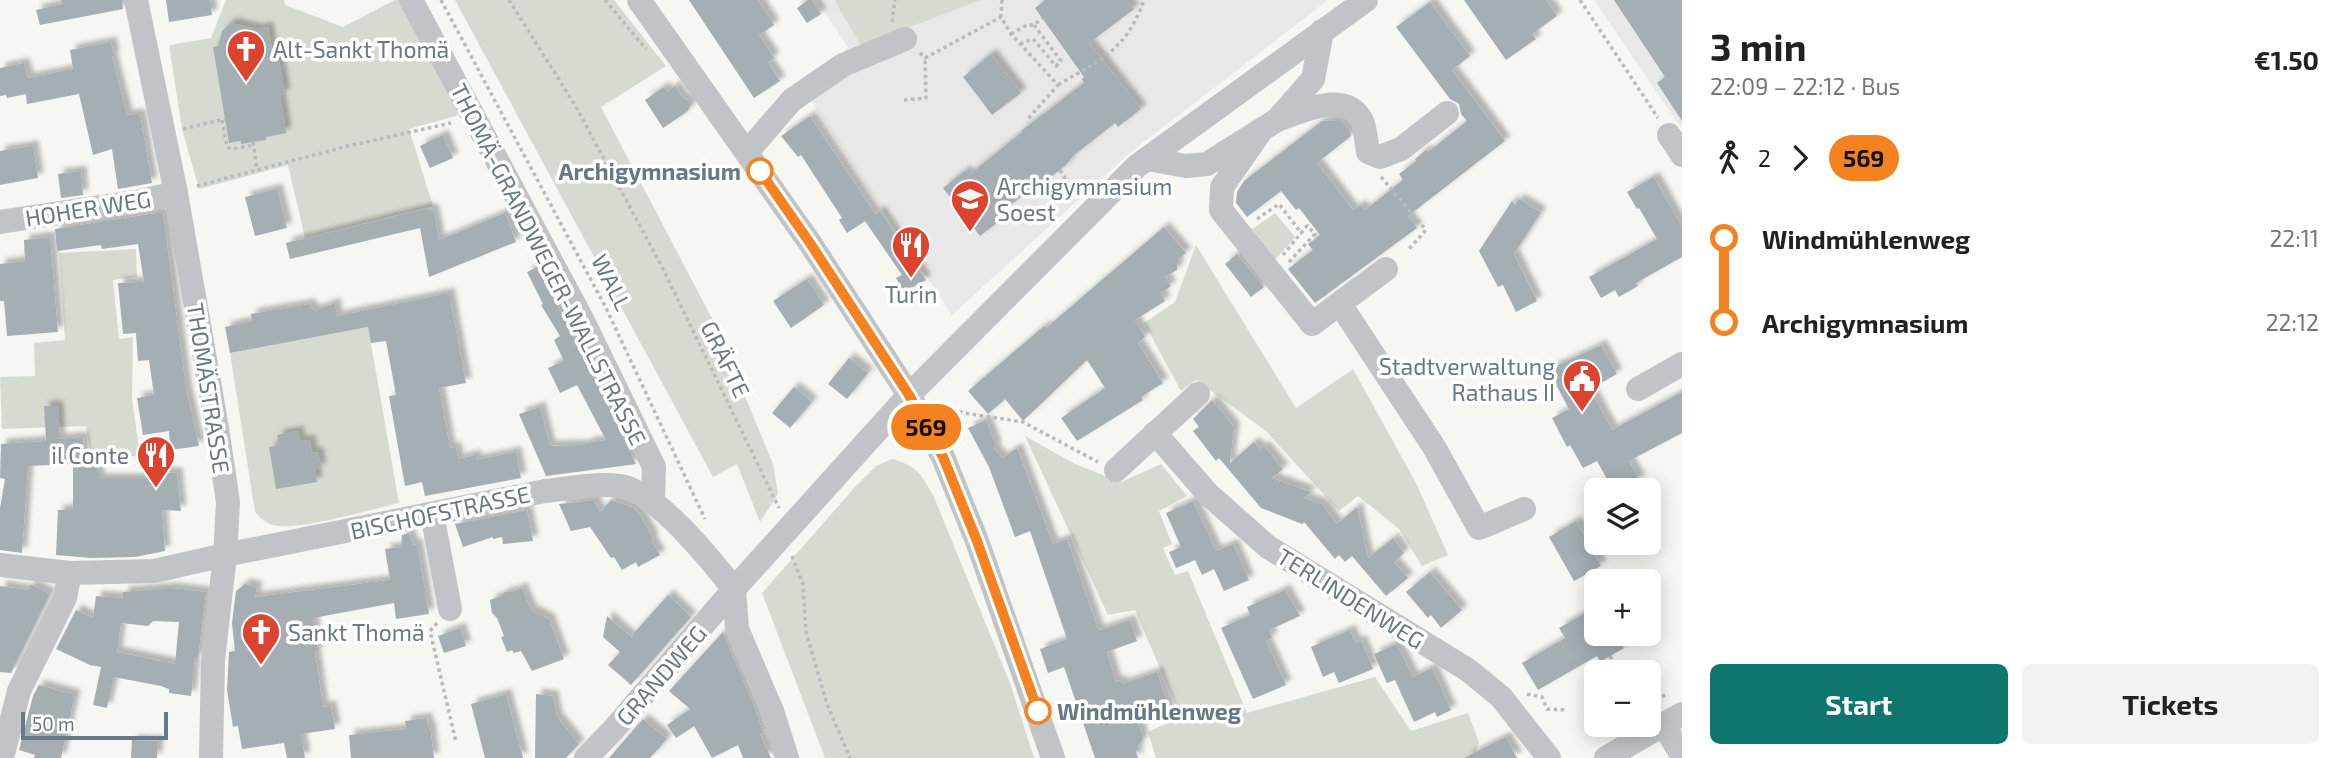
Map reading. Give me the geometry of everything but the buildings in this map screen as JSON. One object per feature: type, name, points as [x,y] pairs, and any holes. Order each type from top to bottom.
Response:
[{"type":"street","name":"THOMÄSTRASSE","points":[[136,0],[185,190],[228,502],[213,661],[211,758]]},
{"type":"street","name":"THOMÄ-GRANDWEGER-WALLSTRASSE","points":[[411,0],[582,319],[654,467],[653,500]]},
{"type":"street","points":[[639,0],[810,243],[909,395],[943,457],[977,541],[1053,758]]},
{"type":"street","name":"GRANDWEG","points":[[586,758],[909,395],[1137,166],[1366,0]]},
{"type":"street","points":[[1322,31],[1313,79],[1269,125],[1222,187],[1221,210],[1277,269],[1312,324],[1385,269]]},
{"type":"street","points":[[747,152],[792,100],[844,65],[905,39]]},
{"type":"street","points":[[1147,159],[1186,166],[1207,164],[1269,125],[1324,105],[1336,104],[1347,106],[1362,120],[1368,152],[1380,157],[1401,149],[1447,113]]},
{"type":"street","name":"HOHER WEG","points":[[0,222],[141,201],[185,190]]},
{"type":"street","points":[[1340,304],[1434,447],[1479,528],[1524,509]]},
{"type":"street","points":[[1638,389],[1682,364]]},
{"type":"street","points":[[1115,470],[1198,394]]},
{"type":"street","name":"TERLINDENWEG","points":[[1155,433],[1208,494],[1268,547],[1468,670],[1501,697],[1549,758]]},
{"type":"street","name":"BISCHOFSTRASSE","points":[[225,555],[545,491],[595,484],[623,486],[653,500]]},
{"type":"street","points":[[653,500],[734,589],[737,629],[772,712],[787,758]]},
{"type":"street","points":[[432,514],[450,609]]},
{"type":"street","points":[[0,565],[70,573],[154,571],[225,555]]},
{"type":"street","points":[[2,758],[19,691],[65,598],[70,573]]},
{"type":"street","points":[[1606,758],[1674,712],[1682,756]]},
{"type":"path","name":"WALL","points":[[441,0],[606,308],[708,524]]},
{"type":"path","name":"GRÄFTE","points":[[509,0],[575,105],[662,267],[777,502],[792,558],[803,584],[806,632],[827,704],[850,758]]},
{"type":"path","points":[[1002,0],[1001,17],[1011,34],[1058,85]]},
{"type":"path","points":[[1026,121],[1058,85],[1113,52],[1126,38],[1144,0]]},
{"type":"path","points":[[1580,0],[1675,145]]},
{"type":"path","points":[[925,58],[1001,17]]},
{"type":"path","points":[[1011,34],[1027,25],[1034,25],[1042,18]]},
{"type":"path","points":[[1020,44],[1033,39],[1056,66],[1061,61],[1034,25]]},
{"type":"path","points":[[904,100],[926,98],[925,58],[905,39]]},
{"type":"path","points":[[185,190],[474,117]]},
{"type":"path","points":[[191,127],[223,119],[227,147],[231,149],[253,144],[257,170]]},
{"type":"path","points":[[1368,152],[1371,165],[1426,230],[1409,249]]},
{"type":"path","points":[[1060,170],[1062,176]]},
{"type":"path","points":[[1240,232],[1279,204],[1302,234]]},
{"type":"path","points":[[1308,223],[1315,234],[1277,269],[1302,234],[1308,223]]},
{"type":"path","points":[[909,395],[964,413],[1023,422],[1115,470]]},
{"type":"path","points":[[450,609],[430,631],[456,742]]},
{"type":"path","points":[[1610,656],[1612,660]]},
{"type":"path","points":[[1501,697],[1523,693],[1536,695],[1542,697],[1547,709],[1567,710]]},
{"type":"path","points":[[1661,696],[1667,695],[1674,712]]},
{"type":"shaded area","points":[[226,0],[284,0],[285,5],[343,27],[395,0],[403,0],[466,113],[409,129],[433,206],[305,238],[288,165],[199,189],[182,129],[169,45],[211,38]]},
{"type":"shaded area","points":[[455,0],[614,0],[666,66],[601,107],[715,324],[773,464],[778,494],[760,522],[737,464],[713,477]]},
{"type":"shaded area","name":"Archigymnasium Soest","points":[[817,0],[1328,0],[1132,151],[952,315],[807,95],[848,47]]},
{"type":"shaded area","points":[[980,0],[861,46],[835,1]]},
{"type":"shaded area","points":[[1594,0],[1682,0],[1682,129]]},
{"type":"shaded area","points":[[1275,213],[1295,237],[1275,260],[1251,230]]},
{"type":"shaded area","points":[[1196,245],[1296,408],[1353,369],[1416,483],[1448,555],[1422,566],[1399,529],[1358,496],[1339,511],[1266,431],[1196,380],[1181,391],[1144,323],[1175,302]]},
{"type":"shaded area","points":[[136,249],[137,277],[113,280],[119,339],[133,337],[132,398],[140,457],[90,451],[86,426],[2,429],[0,377],[35,376],[34,343],[65,340],[59,253]]},
{"type":"shaded area","points":[[368,327],[399,503],[304,525],[279,526],[268,523],[255,512],[230,353]]},
{"type":"shaded area","points":[[1025,436],[1075,464],[1121,482],[1161,464],[1187,496],[1159,511],[1172,544],[1163,548],[1175,575],[1188,571],[1247,713],[1375,677],[1411,731],[1468,713],[1479,742],[1474,758],[1156,758],[1148,732],[1181,717],[1135,610],[1108,615]]},
{"type":"shaded area","points":[[892,459],[918,472],[934,497],[1010,683],[1034,758],[825,758],[762,593],[856,486],[876,466]]},
{"type":"bus line","name":"569","points":[[760,171],[909,395],[943,457],[977,541],[1038,711]]},
{"type":"place","name":"Alt-Sankt Thomä","points":[[246,83]]},
{"type":"place","name":"Archigymnasium","points":[[760,171]]},
{"type":"place","name":"Archigymnasium Soest","points":[[970,233]]},
{"type":"place","name":"Turin","points":[[911,279]]},
{"type":"place","name":"Stadtverwaltung Rathaus II","points":[[1582,413]]},
{"type":"place","name":"il Conte","points":[[156,489]]},
{"type":"place","name":"Sankt Thomä","points":[[261,666]]},
{"type":"place","name":"Windmühlenweg","points":[[1038,711]]}]
